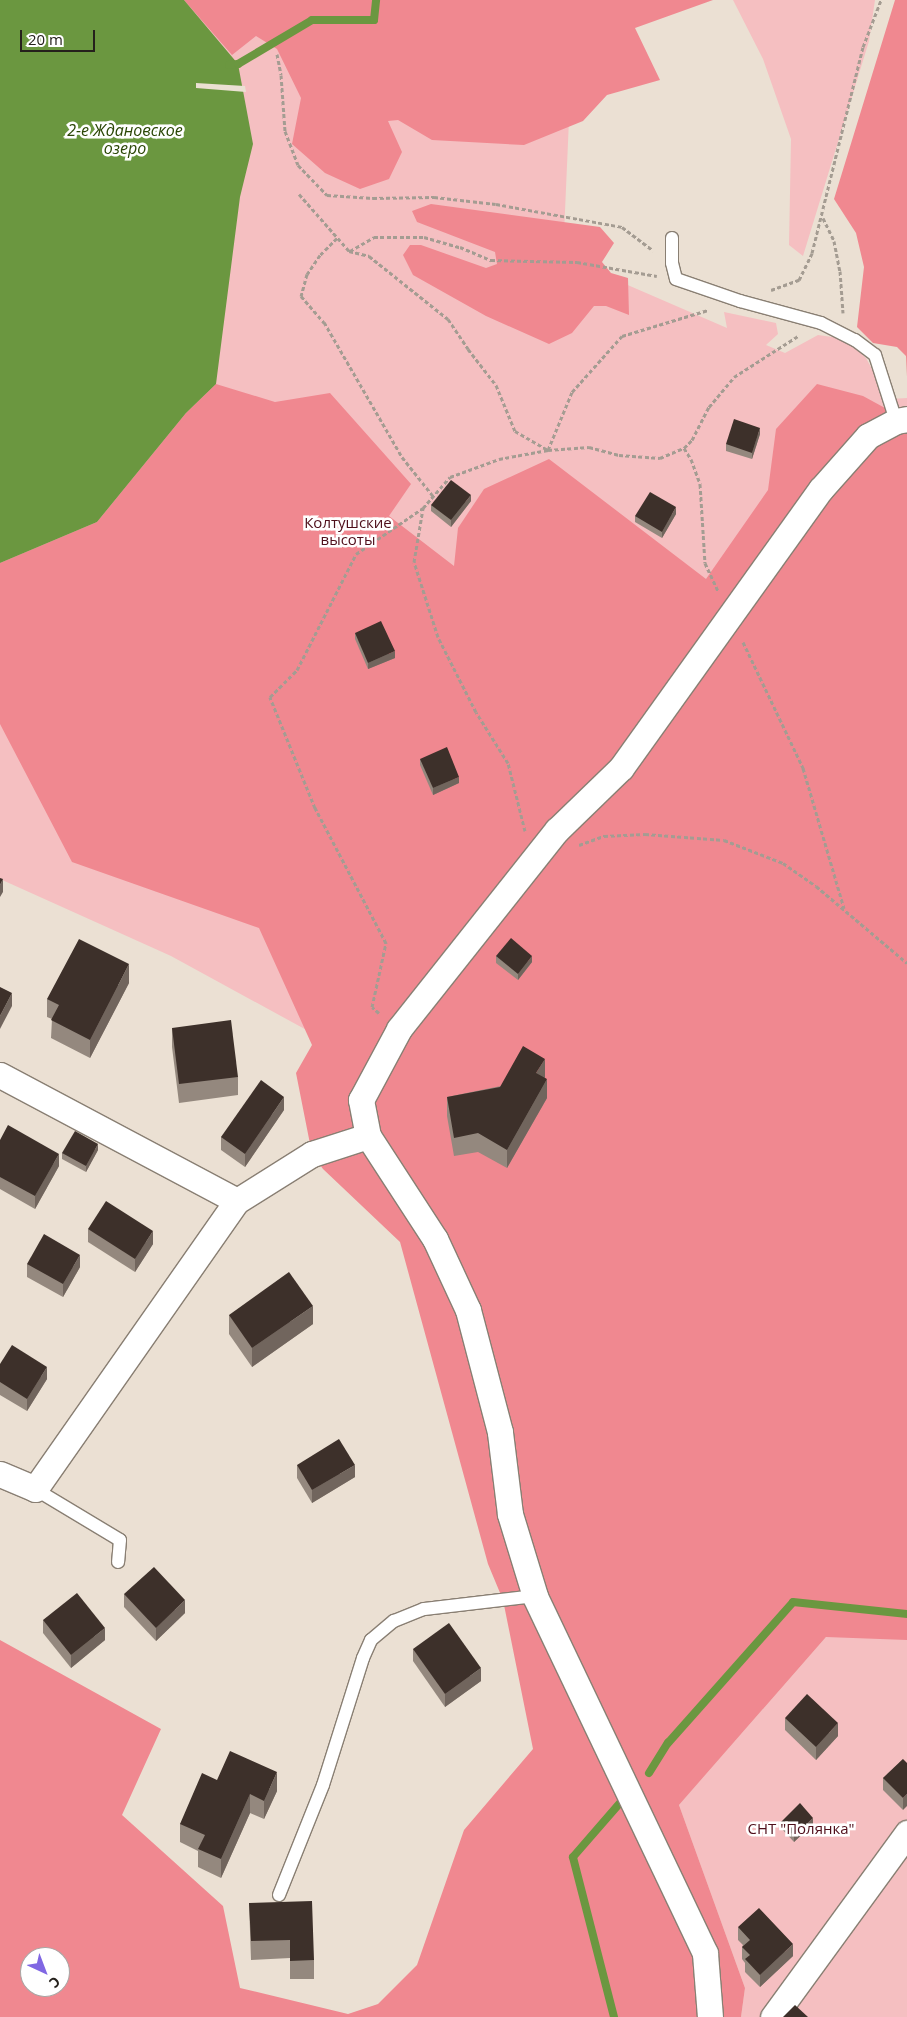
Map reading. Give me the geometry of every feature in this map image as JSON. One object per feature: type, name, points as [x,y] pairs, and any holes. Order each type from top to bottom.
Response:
[{"type":"street","points":[[710,2017],[705,1953],[535,1596],[510,1514],[500,1432],[468,1310],[435,1239],[368,1136],[361,1100],[399,1029],[557,830],[621,768],[822,490],[868,436],[902,420]]},
{"type":"street","points":[[0,1074],[237,1201]]},
{"type":"street","points":[[0,1474],[35,1489],[237,1201],[312,1154],[368,1136]]},
{"type":"street","points":[[773,2017],[907,1833]]},
{"type":"lane","points":[[672,238],[672,263],[676,279],[740,301],[821,323],[846,335],[875,355],[902,420]]},
{"type":"lane","points":[[35,1489],[120,1540],[118,1562]]},
{"type":"lane","points":[[279,1896],[323,1785],[363,1658],[371,1640],[394,1622],[424,1609],[535,1596]]},
{"type":"path","points":[[548,450],[572,392],[622,336],[740,301],[799,280],[812,253],[823,217],[863,47],[881,0]]},
{"type":"path","points":[[277,54],[281,75],[285,131],[298,165],[327,195],[452,199],[496,204],[622,227],[672,263]]},
{"type":"path","points":[[299,194],[349,251],[369,256],[448,319],[496,385],[515,431],[548,450]]},
{"type":"path","points":[[823,217],[834,242],[837,256],[846,335]]},
{"type":"path","points":[[349,251],[374,237],[424,237],[460,247],[491,260],[577,262],[676,279]]},
{"type":"path","points":[[338,238],[320,255],[306,274],[301,296],[324,322],[402,457],[433,496]]},
{"type":"path","points":[[399,1029],[372,1007],[386,944],[315,808],[270,697],[297,670],[356,554],[423,508],[450,478],[499,459],[548,450],[590,447],[619,454],[660,458],[684,448],[692,440],[709,407],[734,377],[796,339],[807,320]]},
{"type":"path","points":[[684,448],[691,460],[700,484],[705,563],[803,768],[844,909]]},
{"type":"path","points":[[423,508],[414,562],[438,637],[476,712],[508,763],[522,814],[531,863]]},
{"type":"path","points":[[576,846],[604,836],[645,834],[724,840],[782,863],[816,886],[907,963]]},
{"type":"green space","name":"Колтушские высоты","points":[[0,0],[595,0],[574,6],[563,257],[727,328],[724,312],[776,323],[778,334],[766,345],[785,353],[818,335],[846,339],[866,358],[880,384],[880,395],[890,399],[907,398],[907,2017],[741,2017],[745,1988],[679,1805],[826,1637],[334,1045],[171,956],[0,879]]},
{"type":"green space","points":[[184,0],[713,0],[635,28],[660,80],[607,95],[583,121],[524,145],[432,140],[398,120],[388,121],[402,152],[389,179],[360,189],[325,173],[292,144],[301,98],[277,49],[256,36],[232,55]]},
{"type":"green space","points":[[733,0],[875,0],[869,41],[803,256],[789,245],[791,139],[763,59]]},
{"type":"green space","points":[[895,0],[907,0],[907,377],[906,356],[897,347],[873,343],[857,327],[864,267],[856,233],[834,199]]},
{"type":"green space","points":[[431,204],[600,227],[614,243],[602,262],[611,273],[628,278],[629,315],[606,306],[594,306],[572,333],[549,344],[486,316],[413,275],[403,255],[410,245],[421,245],[486,268],[497,264],[495,252],[417,222],[412,211]]},
{"type":"green space","name":"Колтушские высоты","points":[[216,384],[275,402],[330,393],[411,484],[389,516],[454,566],[458,528],[484,489],[549,459],[706,579],[768,490],[776,429],[817,384],[863,396],[907,420],[907,1640],[826,1637],[679,1805],[745,1988],[741,2017],[0,2017],[0,1640],[161,1729],[122,1815],[223,1906],[240,1988],[348,2014],[378,2004],[417,1965],[464,1830],[533,1749],[503,1600],[488,1564],[400,1242],[323,1169],[312,1154],[296,1073],[312,1045],[259,928],[72,862],[0,724],[0,563],[97,522],[186,413]]},
{"type":"water","name":"2-е Ждановское озеро","points":[[0,0],[184,0],[238,64],[253,144],[240,197],[216,384],[186,413],[97,522],[0,563]]},
{"type":"pier","points":[[196,83],[245,86],[246,92],[196,88]]},
{"type":"building","points":[[734,419],[760,428],[752,453],[726,444]]},
{"type":"building","points":[[451,480],[471,495],[451,520],[431,505]]},
{"type":"building","points":[[650,492],[676,507],[662,532],[635,516]]},
{"type":"building","points":[[381,621],[395,651],[368,663],[355,633]]},
{"type":"building","points":[[447,747],[459,777],[433,788],[420,759]]},
{"type":"building","points":[[511,938],[532,956],[518,974],[496,956]]},
{"type":"building","points":[[79,939],[129,964],[90,1040],[51,1020],[59,1005],[47,999]]},
{"type":"building","points":[[0,987],[12,993],[0,1016]]},
{"type":"building","points":[[231,1020],[238,1077],[179,1084],[172,1028]]},
{"type":"building","points":[[523,1046],[545,1059],[536,1073],[547,1079],[507,1150],[478,1133],[454,1138],[447,1097],[500,1087]]},
{"type":"building","points":[[261,1080],[284,1097],[245,1154],[221,1137]]},
{"type":"building","points":[[8,1125],[59,1154],[35,1196],[0,1177],[0,1140]]},
{"type":"building","points":[[75,1131],[98,1144],[86,1166],[62,1153]]},
{"type":"building","points":[[106,1201],[153,1231],[135,1259],[88,1229]]},
{"type":"building","points":[[44,1234],[80,1255],[63,1284],[27,1264]]},
{"type":"building","points":[[289,1272],[313,1306],[252,1348],[229,1315]]},
{"type":"building","points":[[12,1345],[47,1367],[27,1399],[0,1382],[0,1364]]},
{"type":"building","points":[[339,1439],[355,1465],[312,1490],[297,1465]]},
{"type":"building","points":[[154,1567],[185,1600],[156,1628],[124,1594]]},
{"type":"building","points":[[77,1593],[105,1628],[71,1655],[43,1620]]},
{"type":"building","points":[[449,1623],[481,1668],[445,1694],[413,1649]]},
{"type":"building","points":[[807,1694],[838,1723],[816,1747],[785,1718]]},
{"type":"building","points":[[230,1751],[277,1772],[264,1801],[250,1794],[221,1859],[198,1849],[205,1835],[180,1824],[202,1773],[217,1780]]},
{"type":"building","points":[[903,1759],[907,1763],[907,1794],[903,1798],[883,1778]]},
{"type":"building","points":[[800,1803],[813,1818],[794,1836],[781,1822]]},
{"type":"building","points":[[312,1901],[314,1960],[290,1961],[290,1940],[251,1941],[249,1903]]},
{"type":"building","points":[[759,1908],[793,1944],[760,1975],[745,1959],[750,1955],[742,1947],[750,1940],[738,1927]]},
{"type":"building","points":[[795,2005],[808,2017],[783,2017]]},
{"type":"waterway","points":[[229,65],[238,64],[312,20],[374,20],[376,0]]},
{"type":"waterway","points":[[649,1773],[668,1743],[793,1602],[907,1614]]},
{"type":"waterway","points":[[614,2017],[573,1857],[620,1803]]},
{"type":"park label","name":"СНТ \"Полянка\"","points":[[801,1829]]}]
